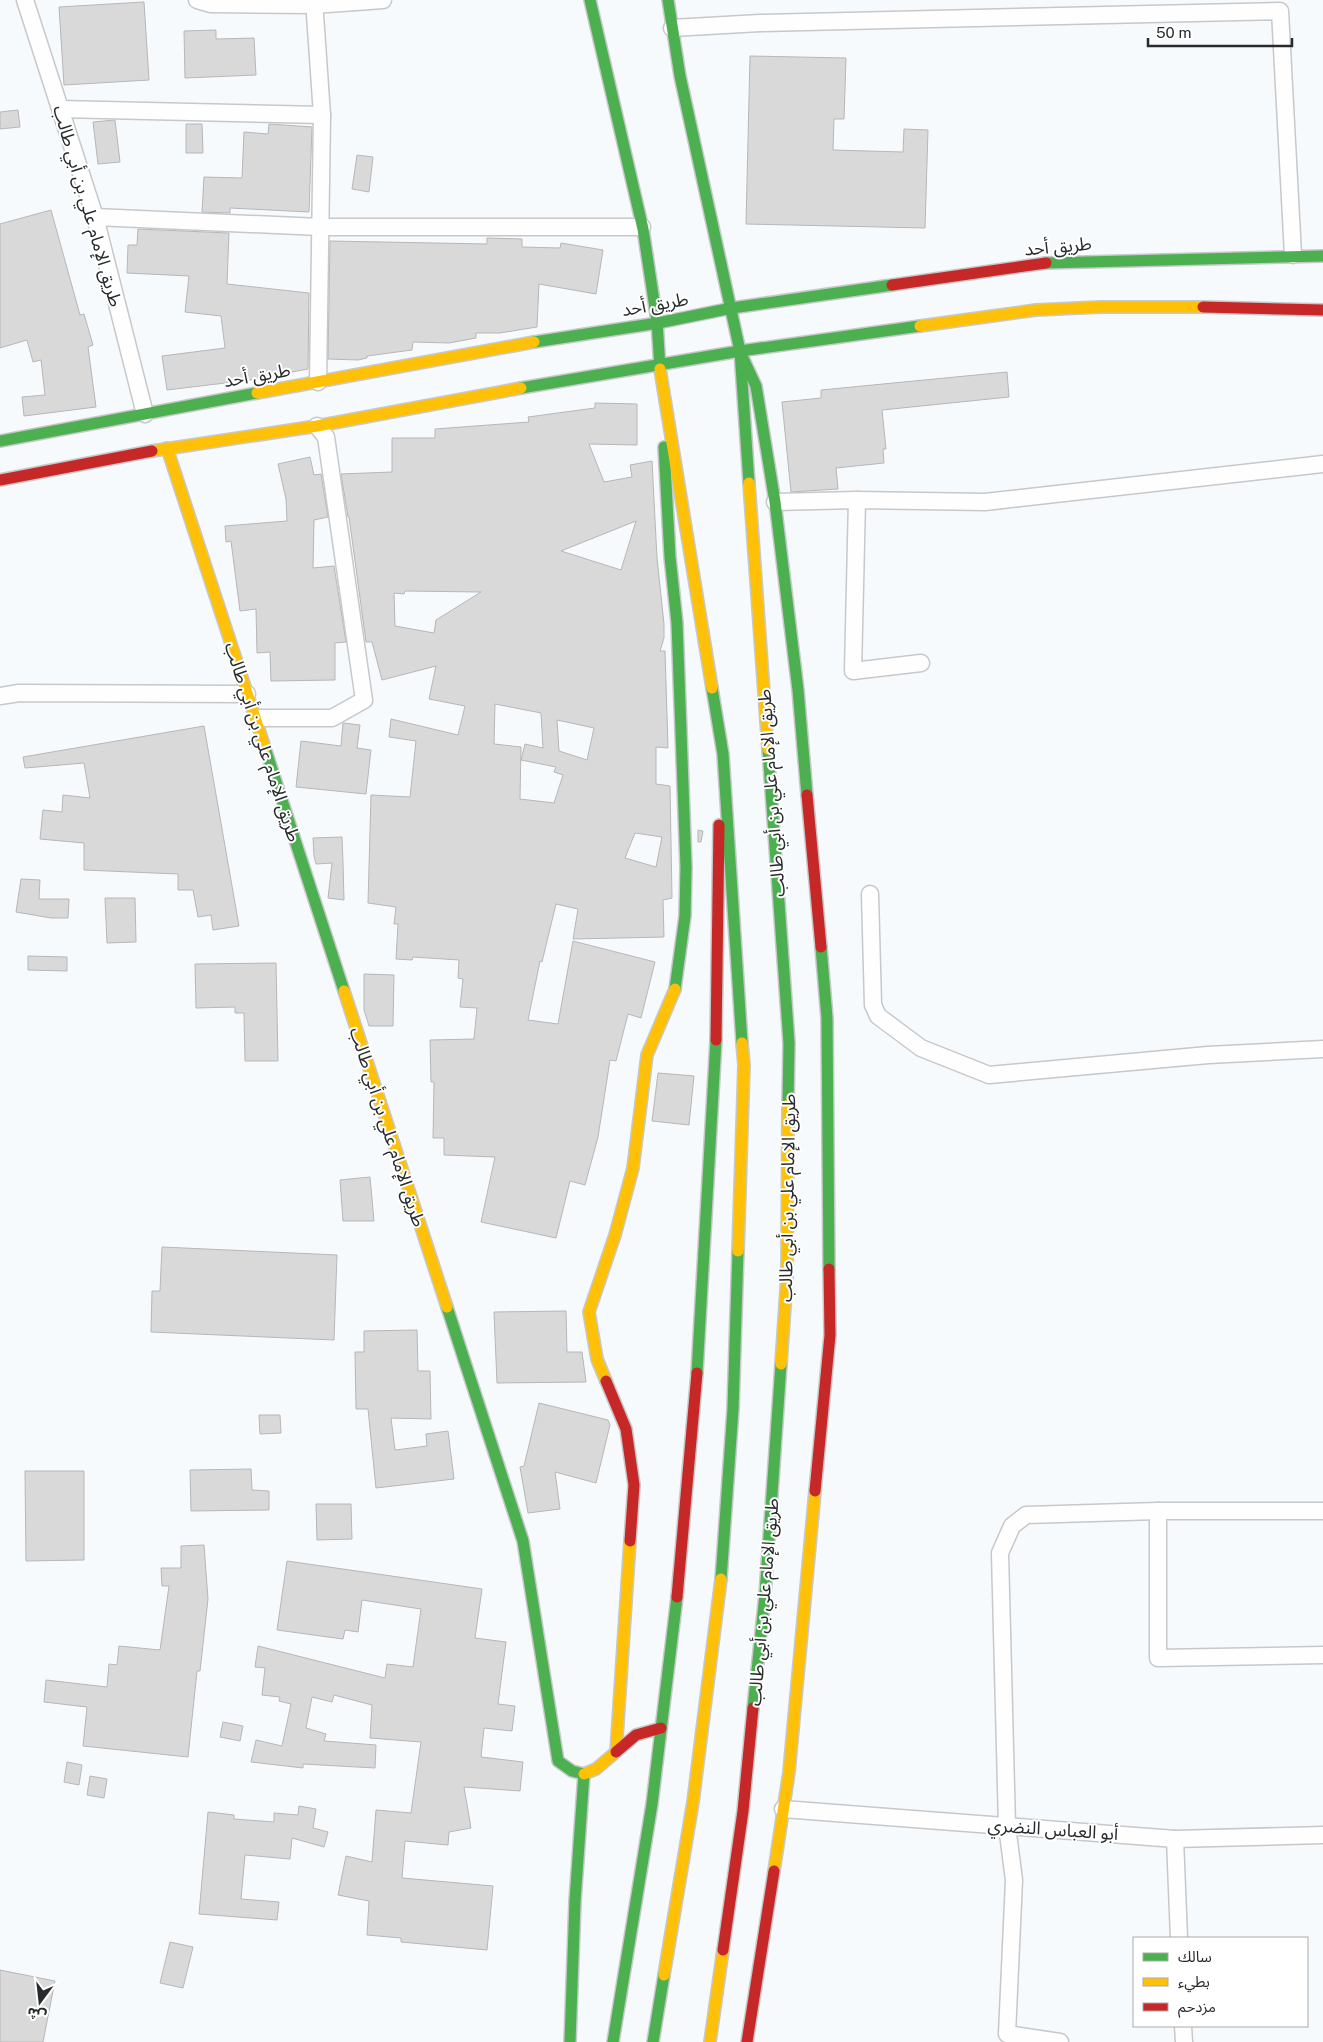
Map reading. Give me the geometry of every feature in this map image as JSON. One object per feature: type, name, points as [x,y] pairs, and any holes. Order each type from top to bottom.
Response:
[{"type":"main road","points":[[590,0],[642,227],[658,323],[670,557],[677,622],[686,866],[685,916],[676,986],[647,1055],[633,1168],[615,1234],[589,1312],[597,1359],[626,1429],[634,1484],[616,1752]]},
{"type":"main road","points":[[668,0],[680,76],[740,351],[756,386],[775,502],[799,700],[827,1018],[830,1335],[789,1772],[746,2042]]},
{"type":"main road","name":"طريق أحد","points":[[0,441],[521,344],[658,323],[732,308],[1054,262],[1293,255],[1323,256]]},
{"type":"main road","points":[[0,480],[167,448],[317,426],[424,405],[740,351],[1036,310],[1166,307],[1323,310]]},
{"type":"main road","name":"طريق الإمام علي بن أبي طالب","points":[[710,2042],[743,1811],[765,1595],[787,1276],[789,1043],[740,351]]},
{"type":"main road","points":[[653,2042],[693,1802],[720,1596],[733,1409],[744,1065],[723,754],[660,366]]},
{"type":"main road","name":"طريق الإمام علي بن أبي طالب","points":[[167,448],[523,1541],[558,1760],[572,1771],[584,1774]]},
{"type":"main road","points":[[613,2042],[631,1947],[679,1581],[706,1235],[715,1079],[716,878],[723,754]]},
{"type":"main road","points":[[570,2042],[575,1901],[584,1774],[596,1769],[636,1735],[661,1728]]},
{"type":"street","name":"طريق الإمام علي بن أبي طالب","points":[[25,0],[95,218],[145,414]]},
{"type":"street","points":[[197,0],[211,4],[383,0]]},
{"type":"street","points":[[314,2],[322,115],[318,382]]},
{"type":"street","points":[[672,28],[760,24],[1280,11],[1293,255]]},
{"type":"street","points":[[60,109],[322,115]]},
{"type":"street","points":[[95,218],[320,227],[642,227]]},
{"type":"street","points":[[255,718],[332,718],[364,700],[326,437],[317,426]]},
{"type":"street","points":[[775,502],[857,500],[985,502],[1323,464]]},
{"type":"street","points":[[857,500],[853,670],[921,664]]},
{"type":"street","points":[[0,696],[20,693],[247,694]]},
{"type":"street","points":[[870,894],[873,1005],[878,1016],[921,1048],[988,1075],[1208,1055],[1323,1049]]},
{"type":"street","points":[[1158,1511],[1158,1658],[1323,1655]]},
{"type":"street","points":[[1060,2042],[1007,2034],[1014,1880],[1007,1826],[1000,1553],[1012,1526],[1026,1515],[1158,1511],[1323,1511]]},
{"type":"street","name":"أبو العباس النضري","points":[[783,1809],[1175,1839],[1323,1835]]},
{"type":"street","points":[[1175,1839],[1179,1937]]},
{"type":"street","points":[[1183,2027],[1184,2042]]},
{"type":"building","points":[[144,2],[149,80],[64,85],[59,7]]},
{"type":"building","points":[[216,30],[216,39],[254,38],[256,75],[185,78],[184,31]]},
{"type":"building","points":[[750,56],[846,58],[844,119],[834,119],[833,150],[903,152],[904,129],[928,130],[925,228],[746,224]]},
{"type":"building","points":[[18,110],[20,127],[0,129],[0,112]]},
{"type":"building","points":[[115,120],[120,162],[98,164],[93,122]]},
{"type":"building","points":[[186,124],[202,124],[203,153],[186,153]]},
{"type":"building","points":[[269,124],[312,127],[309,212],[230,208],[230,213],[202,212],[204,177],[242,178],[244,132],[268,134]]},
{"type":"building","points":[[357,155],[373,157],[369,192],[352,189]]},
{"type":"building","points":[[51,210],[80,315],[84,314],[93,345],[88,347],[96,407],[24,416],[22,397],[45,395],[41,360],[33,362],[27,340],[0,348],[0,224]]},
{"type":"building","points":[[138,229],[229,233],[227,284],[309,293],[308,369],[250,380],[167,390],[162,356],[225,348],[221,316],[185,312],[189,276],[127,273],[128,245],[137,245]]},
{"type":"building","points":[[487,238],[522,239],[522,247],[560,248],[561,243],[603,250],[596,294],[539,284],[537,327],[500,333],[476,333],[476,338],[449,343],[413,342],[412,350],[367,356],[367,358],[358,360],[328,359],[330,241],[487,244]]},
{"type":"building","points":[[1007,372],[1009,397],[882,410],[886,449],[883,449],[884,463],[836,468],[838,489],[791,492],[782,402],[821,398],[821,390]]},
{"type":"building","points":[[595,403],[637,404],[637,445],[589,444],[604,482],[632,477],[630,465],[652,461],[657,558],[664,624],[664,638],[660,651],[665,651],[668,748],[656,747],[656,784],[670,786],[672,898],[663,900],[664,937],[573,939],[578,909],[556,904],[542,962],[540,961],[528,1020],[558,1024],[573,941],[655,962],[641,1018],[628,1014],[616,1061],[610,1060],[598,1137],[585,1185],[570,1181],[556,1238],[481,1222],[495,1157],[444,1155],[444,1138],[433,1138],[434,1082],[431,1082],[430,1040],[474,1039],[477,1008],[460,1007],[463,979],[458,978],[459,960],[413,957],[412,960],[396,959],[398,924],[394,924],[396,907],[368,903],[371,795],[410,797],[416,741],[389,737],[391,719],[458,735],[465,706],[429,699],[436,666],[382,680],[372,642],[366,642],[349,517],[341,474],[392,472],[392,438],[435,438],[435,429],[529,422],[528,417],[595,408]],"holes":[[[636,521],[621,570],[561,551]],[[405,591],[481,592],[436,620],[434,633],[395,626],[394,593],[404,594]],[[495,704],[541,713],[543,748],[525,744],[521,760],[556,767],[554,772],[563,775],[554,803],[520,799],[521,747],[494,744]],[[557,720],[594,728],[587,760],[559,751]],[[635,833],[662,837],[656,867],[625,858]]]},
{"type":"building","points":[[310,457],[314,475],[321,474],[328,517],[314,520],[313,568],[334,566],[346,642],[335,643],[335,680],[271,681],[270,652],[257,653],[256,609],[240,611],[231,541],[226,542],[225,526],[287,521],[286,499],[278,464]]},
{"type":"building","points":[[343,723],[360,725],[357,748],[371,750],[366,794],[296,787],[301,741],[341,746]]},
{"type":"building","points":[[204,726],[239,926],[213,930],[211,915],[198,917],[193,890],[178,890],[178,874],[84,870],[84,843],[40,839],[43,810],[62,812],[63,795],[90,798],[84,763],[25,768],[23,757]]},
{"type":"building","points":[[698,830],[703,831],[701,842],[698,842]]},
{"type":"building","points":[[342,837],[344,900],[328,898],[332,863],[316,864],[313,838]]},
{"type":"building","points":[[21,879],[40,880],[39,899],[69,899],[68,918],[51,918],[16,912]]},
{"type":"building","points":[[105,898],[135,898],[136,942],[107,943]]},
{"type":"building","points":[[28,956],[67,957],[67,971],[28,970]]},
{"type":"building","points":[[276,963],[278,1061],[245,1061],[244,1013],[235,1013],[235,1007],[196,1008],[195,964]]},
{"type":"building","points":[[364,974],[394,975],[393,1026],[369,1026],[364,1010]]},
{"type":"building","points":[[658,1073],[694,1076],[689,1125],[652,1121]]},
{"type":"building","points":[[370,1177],[374,1221],[343,1221],[340,1180]]},
{"type":"building","points":[[162,1247],[337,1255],[334,1340],[151,1332],[152,1291],[160,1291]]},
{"type":"building","points":[[566,1311],[567,1352],[582,1352],[586,1382],[497,1383],[494,1312]]},
{"type":"building","points":[[417,1330],[418,1371],[430,1371],[431,1419],[391,1418],[395,1450],[427,1446],[426,1434],[448,1431],[454,1479],[376,1488],[368,1409],[356,1409],[355,1352],[364,1352],[364,1331]]},
{"type":"building","points":[[539,1403],[608,1420],[610,1425],[596,1483],[555,1472],[560,1509],[528,1513],[520,1467],[524,1466]]},
{"type":"building","points":[[259,1415],[280,1415],[281,1433],[260,1434]]},
{"type":"building","points":[[251,1469],[252,1490],[269,1491],[269,1510],[191,1511],[190,1470]]},
{"type":"building","points":[[25,1471],[84,1471],[84,1560],[26,1561]]},
{"type":"building","points":[[316,1504],[351,1504],[352,1539],[317,1540]]},
{"type":"building","points":[[204,1545],[208,1599],[200,1671],[197,1671],[188,1757],[83,1746],[87,1707],[44,1702],[46,1680],[107,1687],[109,1664],[117,1665],[119,1646],[160,1650],[169,1586],[162,1586],[161,1568],[181,1568],[181,1546]]},
{"type":"building","points":[[287,1561],[482,1589],[475,1638],[506,1642],[498,1704],[515,1706],[512,1731],[484,1728],[481,1757],[523,1762],[520,1791],[464,1787],[471,1828],[449,1832],[448,1845],[405,1841],[402,1878],[493,1886],[487,1950],[401,1942],[401,1938],[367,1935],[369,1901],[338,1895],[346,1856],[372,1862],[376,1810],[411,1813],[421,1742],[370,1738],[372,1705],[334,1695],[332,1702],[312,1697],[306,1728],[326,1734],[324,1741],[376,1745],[375,1768],[303,1764],[303,1768],[251,1762],[256,1740],[282,1746],[291,1704],[279,1701],[280,1697],[262,1695],[265,1668],[255,1667],[258,1646],[385,1678],[387,1664],[413,1667],[421,1609],[362,1600],[358,1632],[345,1630],[343,1639],[277,1630]]},
{"type":"building","points":[[223,1722],[243,1726],[240,1741],[220,1737]]},
{"type":"building","points":[[67,1762],[82,1765],[79,1785],[64,1782]]},
{"type":"building","points":[[90,1776],[107,1779],[104,1798],[87,1795]]},
{"type":"building","points":[[299,1806],[316,1809],[313,1828],[328,1832],[324,1847],[292,1838],[290,1859],[245,1855],[241,1899],[279,1902],[277,1920],[199,1914],[208,1812],[234,1815],[234,1819],[274,1822],[274,1813],[298,1815]]},
{"type":"building","points":[[170,1942],[193,1947],[183,1988],[160,1983]]},
{"type":"building","points":[[0,1970],[55,1981],[43,2042],[0,2042]]},
{"type":"traffic: fast","points":[[590,0],[643,229],[657,321],[660,369]]},
{"type":"traffic: fast","points":[[668,0],[680,76],[740,351],[749,483]]},
{"type":"traffic: fast","points":[[1046,263],[1323,256]]},
{"type":"traffic: fast","points":[[534,342],[658,323],[732,308],[892,285]]},
{"type":"traffic: fast","points":[[521,388],[740,351],[920,326]]},
{"type":"traffic: fast","points":[[742,356],[756,386],[775,502],[798,690],[807,795]]},
{"type":"traffic: fast","points":[[0,441],[257,393]]},
{"type":"traffic: fast","points":[[664,447],[670,557],[677,623],[686,867],[685,916],[675,989]]},
{"type":"traffic: fast","points":[[712,688],[723,754],[742,1043]]},
{"type":"traffic: fast","points":[[265,748],[344,991]]},
{"type":"traffic: fast","points":[[768,749],[789,1043],[788,1105]]},
{"type":"traffic: fast","points":[[821,947],[827,1018],[829,1269]]},
{"type":"traffic: fast","points":[[697,1373],[716,1040]]},
{"type":"traffic: fast","points":[[721,1579],[733,1409],[738,1251]]},
{"type":"traffic: fast","points":[[447,1307],[523,1541],[558,1761],[572,1771],[584,1774]]},
{"type":"traffic: fast","points":[[753,1708],[765,1595],[781,1364]]},
{"type":"traffic: fast","points":[[613,2042],[652,1804],[677,1597]]},
{"type":"traffic: fast","points":[[570,2042],[575,1901],[584,1774]]},
{"type":"traffic: fast","points":[[653,2042],[664,1975]]},
{"type":"traffic: slow","points":[[920,326],[1036,310],[1100,307],[1203,307]]},
{"type":"traffic: slow","points":[[257,393],[534,342]]},
{"type":"traffic: slow","points":[[660,369],[712,688]]},
{"type":"traffic: slow","points":[[152,451],[317,426],[521,388]]},
{"type":"traffic: slow","points":[[167,448],[265,748]]},
{"type":"traffic: slow","points":[[749,483],[768,749]]},
{"type":"traffic: slow","points":[[606,1381],[597,1359],[589,1312],[615,1235],[633,1168],[647,1055],[675,989]]},
{"type":"traffic: slow","points":[[344,991],[447,1307]]},
{"type":"traffic: slow","points":[[738,1251],[744,1065],[742,1043]]},
{"type":"traffic: slow","points":[[781,1364],[787,1276],[788,1105]]},
{"type":"traffic: slow","points":[[774,1871],[789,1772],[815,1491]]},
{"type":"traffic: slow","points":[[584,1774],[596,1769],[616,1752],[630,1541]]},
{"type":"traffic: slow","points":[[664,1975],[693,1802],[721,1579]]},
{"type":"traffic: slow","points":[[710,2042],[723,1950]]},
{"type":"traffic: jam","points":[[892,285],[1046,263]]},
{"type":"traffic: jam","points":[[1203,307],[1323,310]]},
{"type":"traffic: jam","points":[[0,480],[152,451]]},
{"type":"traffic: jam","points":[[807,795],[821,947]]},
{"type":"traffic: jam","points":[[716,1040],[719,825]]},
{"type":"traffic: jam","points":[[815,1491],[830,1335],[829,1269]]},
{"type":"traffic: jam","points":[[677,1597],[697,1373]]},
{"type":"traffic: jam","points":[[606,1381],[626,1429],[634,1485],[630,1541]]},
{"type":"traffic: jam","points":[[723,1950],[743,1811],[753,1708]]},
{"type":"traffic: jam","points":[[616,1752],[636,1735],[661,1728]]},
{"type":"traffic: jam","points":[[747,2042],[774,1871]]}]
